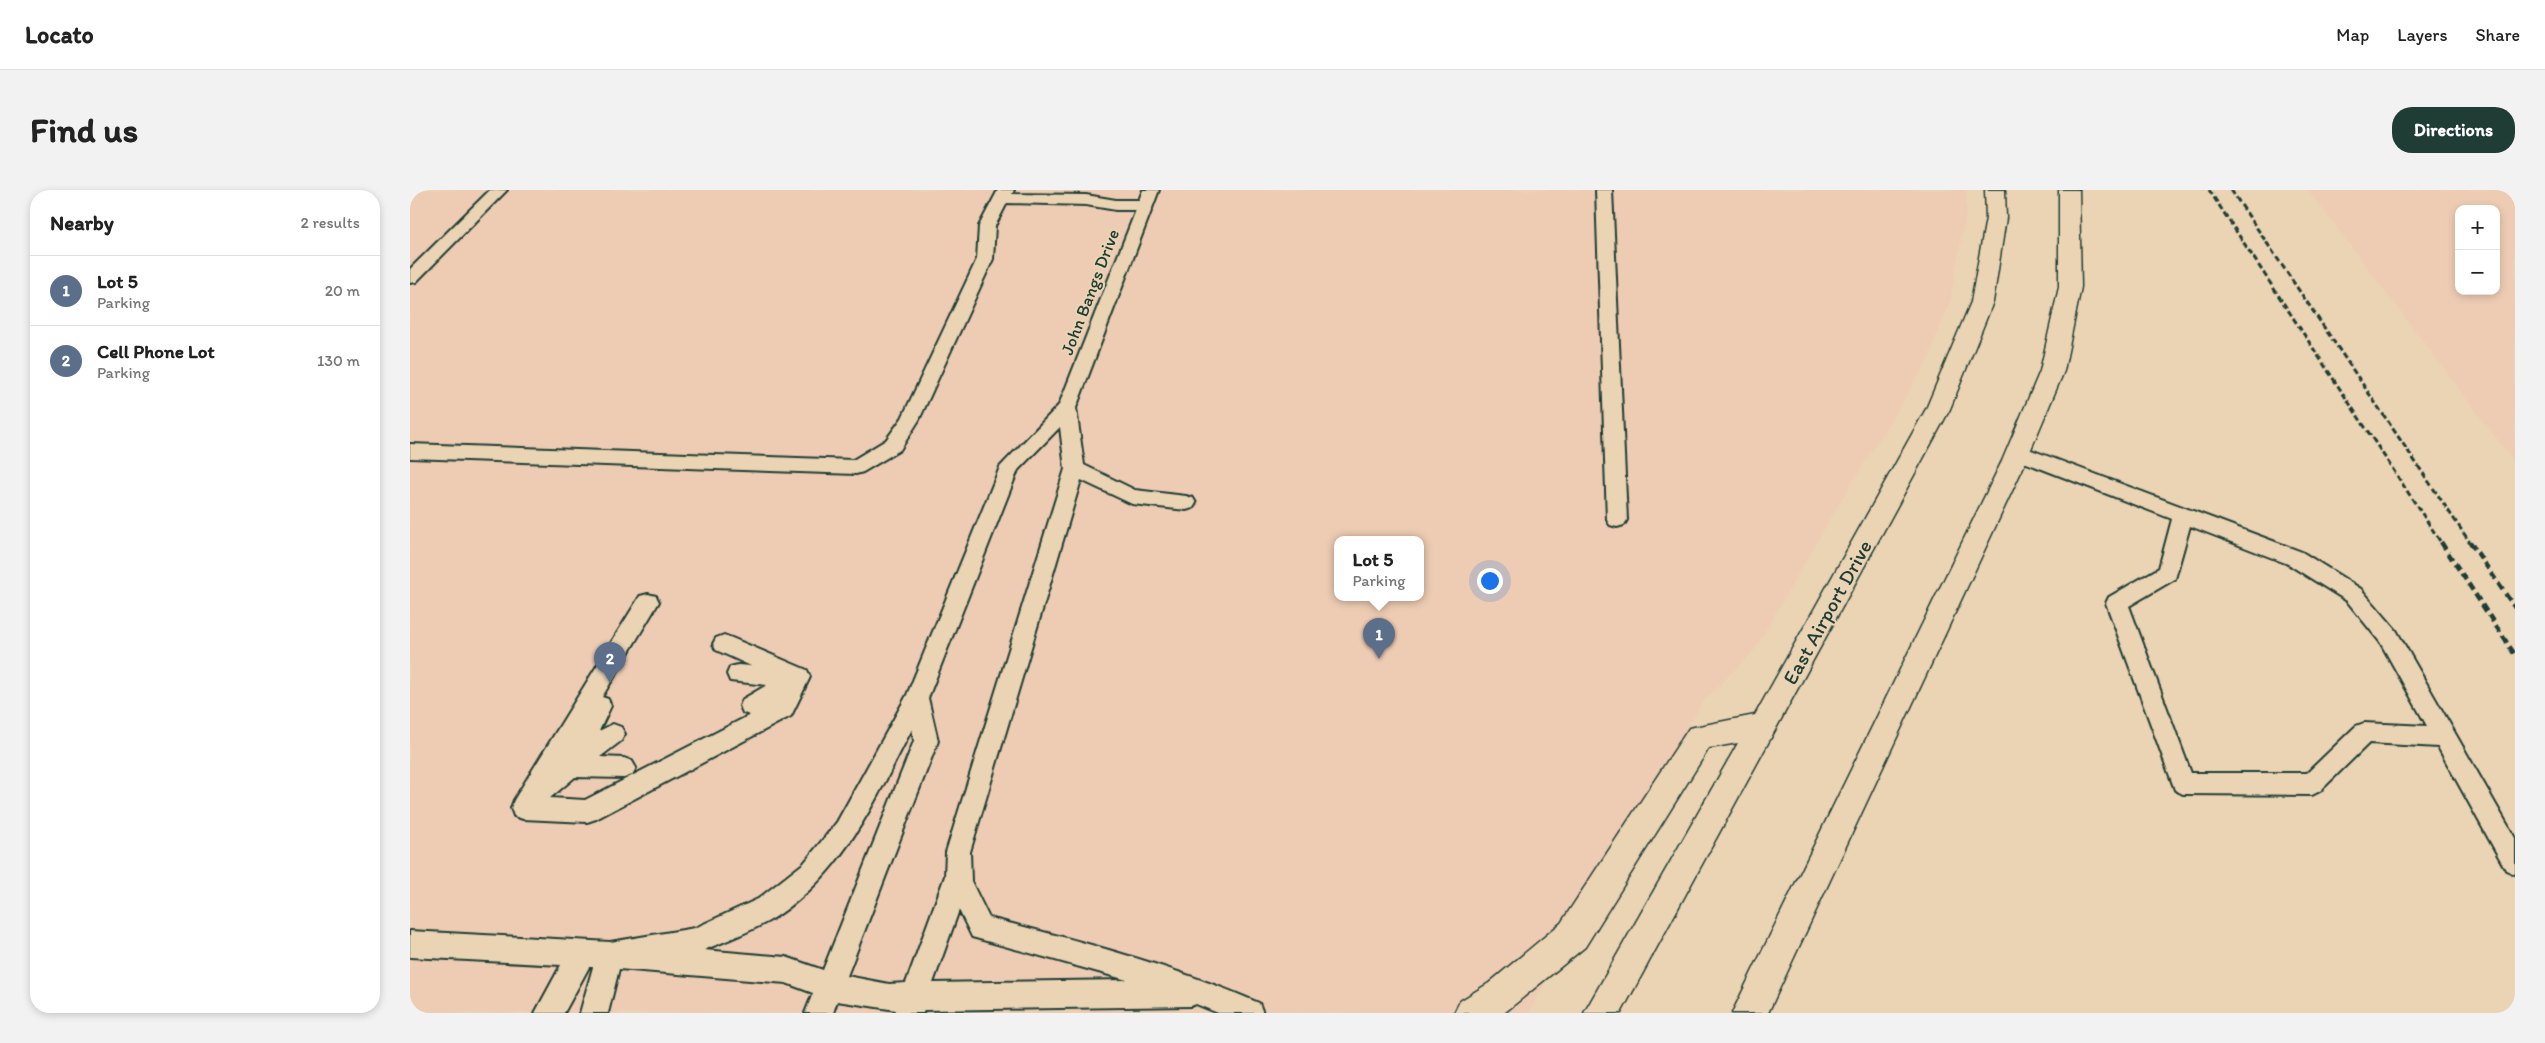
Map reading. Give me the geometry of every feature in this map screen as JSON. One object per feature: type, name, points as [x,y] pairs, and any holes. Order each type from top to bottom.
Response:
[{"type":"main road","name":"East Airport Drive","points":[[1602,1013],[1764,726],[1938,410],[1982,302],[1996,218],[1995,190]]},
{"type":"main road","points":[[1750,1013],[2018,452],[2052,371],[2070,287],[2069,190]]},
{"type":"main road","points":[[1472,1013],[1501,995],[1573,935],[1700,738],[1764,726]]},
{"type":"lane","points":[[410,278],[499,190]]},
{"type":"lane","points":[[1604,190],[1617,520]]},
{"type":"lane","points":[[410,451],[856,467],[894,445],[910,420],[985,259],[987,226],[1004,194],[1019,209],[1080,211],[1148,198]]},
{"type":"lane","name":"John Bangs Drive","points":[[1067,408],[1148,198]]},
{"type":"lane","points":[[1067,408],[1075,469],[958,852],[958,882],[981,928],[1130,966],[1206,993],[1249,1013]]},
{"type":"lane","points":[[610,954],[697,940],[767,908],[813,871],[846,830],[917,698],[1010,468],[1067,408]]},
{"type":"lane","points":[[2018,452],[2295,558],[2354,595],[2388,636],[2515,862]]},
{"type":"lane","points":[[1075,469],[1132,497],[1186,503]]},
{"type":"lane","points":[[2184,516],[2168,572],[2116,603],[2183,783],[2312,784],[2364,734],[2444,737]]},
{"type":"lane","points":[[523,808],[648,602]]},
{"type":"lane","points":[[724,644],[799,677]]},
{"type":"lane","points":[[738,674],[799,677]]},
{"type":"lane","points":[[523,808],[586,811],[783,709],[799,677]]},
{"type":"lane","points":[[751,706],[799,677]]},
{"type":"lane","points":[[819,1013],[926,741],[917,698]]},
{"type":"lane","points":[[570,766],[602,702]]},
{"type":"lane","points":[[523,808],[570,766],[612,734]]},
{"type":"lane","points":[[570,766],[624,768]]},
{"type":"lane","points":[[912,1005],[958,876]]},
{"type":"lane","points":[[410,944],[610,954],[786,970],[830,986],[889,997],[912,1005],[1206,993]]},
{"type":"lane","points":[[549,1013],[582,954]]},
{"type":"lane","points":[[594,1013],[610,954]]},
{"type":"lane","points":[[830,986],[831,1013]]},
{"type":"shaded area","points":[[410,190],[1966,190],[1966,214],[1950,301],[1927,362],[1828,522],[1754,651],[1701,704],[1529,1013],[410,1013]]},
{"type":"shaded area","points":[[2308,190],[2515,190],[2515,463]]},
{"type":"railway","points":[[2209,190],[2442,544]]},
{"type":"railway","points":[[2231,190],[2471,544]]},
{"type":"railway","points":[[2441,542],[2515,655]]},
{"type":"railway","points":[[2470,542],[2515,608]]},
{"type":"place","name":"Lot 5","points":[[1379,659]]},
{"type":"place","name":"Cell Phone Lot","points":[[610,683]]}]
